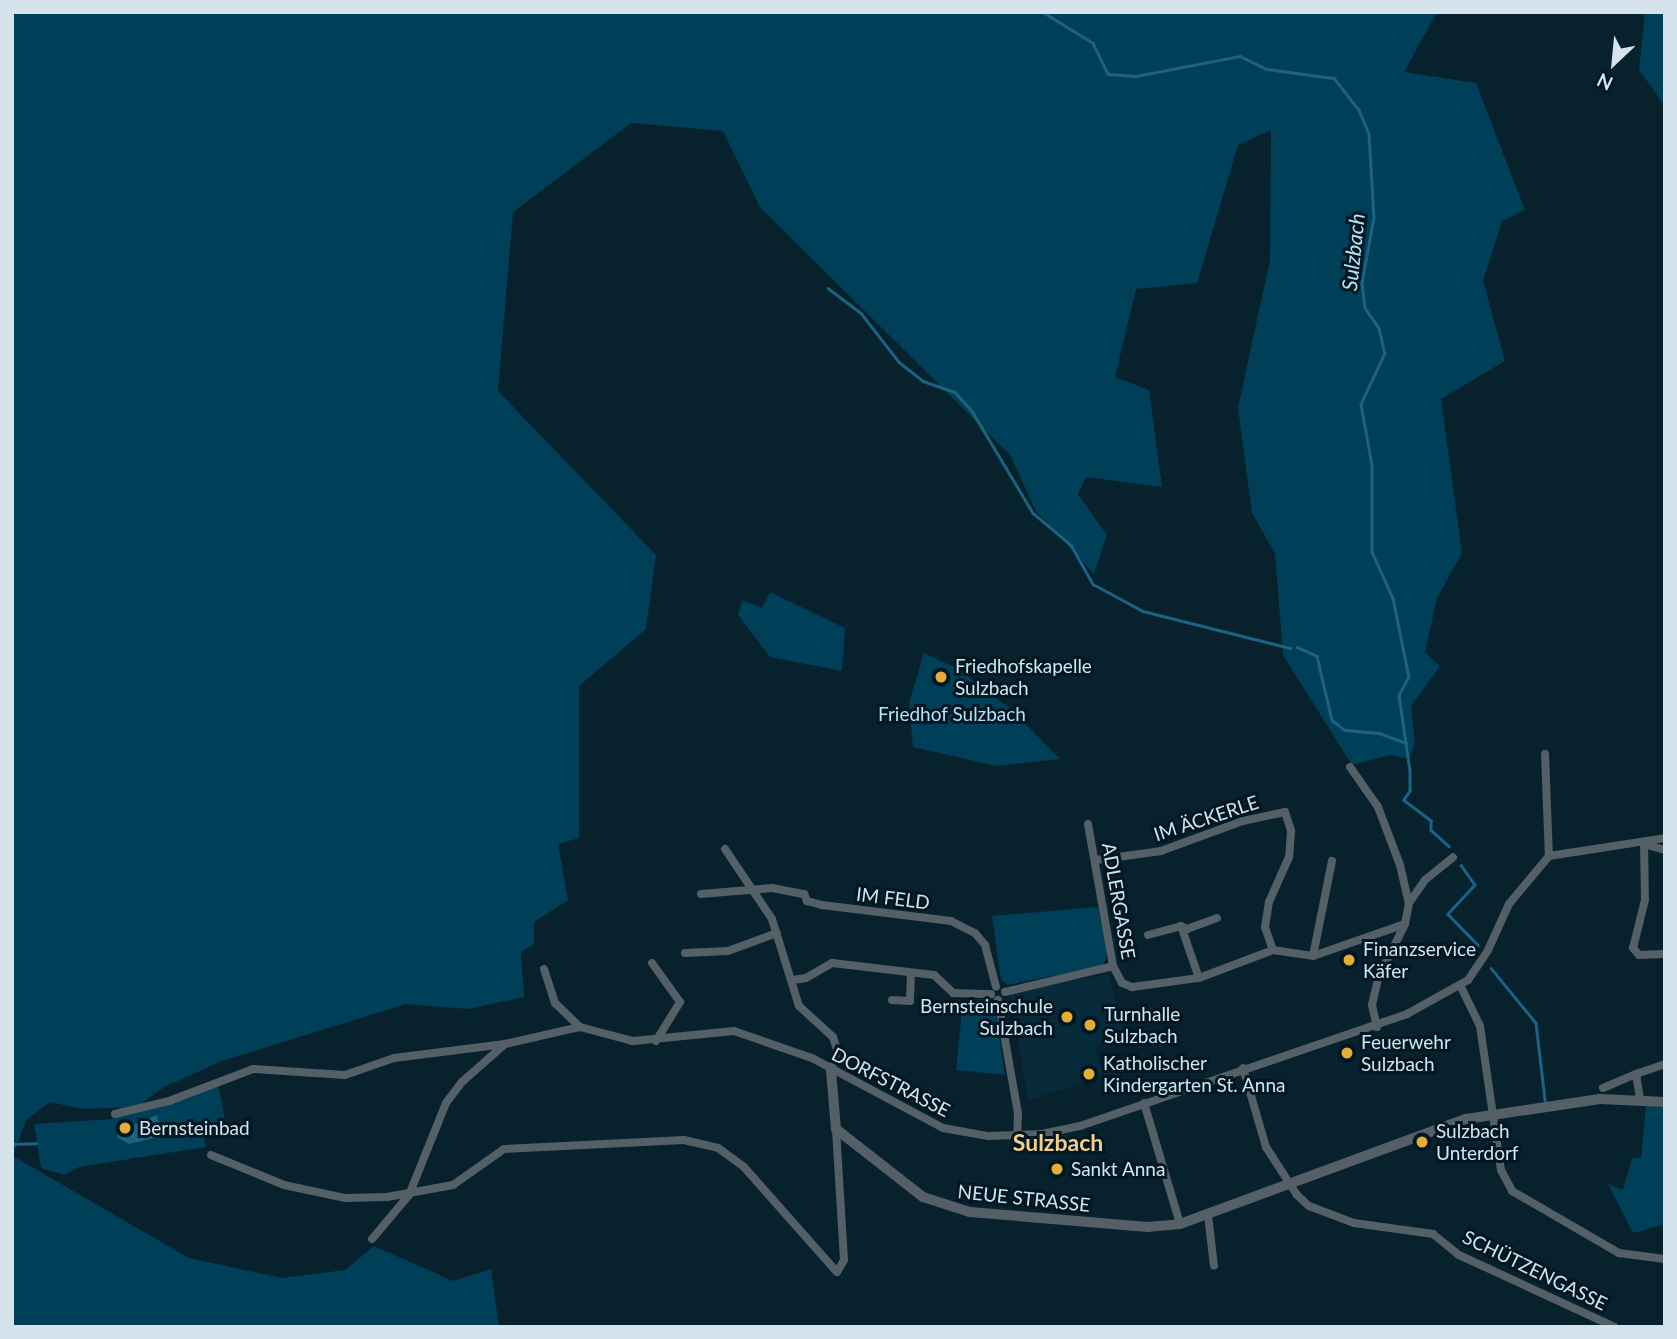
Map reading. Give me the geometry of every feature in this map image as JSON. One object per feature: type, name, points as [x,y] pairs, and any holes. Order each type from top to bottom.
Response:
[{"type":"street","points":[[1545,754],[1549,856],[1644,844],[1665,838]]},
{"type":"street","points":[[1350,767],[1378,807],[1400,865],[1409,904]]},
{"type":"street","name":"IM ÄCKERLE","points":[[1096,860],[1161,851],[1244,821],[1285,812],[1291,831],[1289,857],[1269,902],[1265,927],[1273,950]]},
{"type":"street","name":"ADLERGASSE","points":[[1088,824],[1113,966],[1122,983],[1132,987],[1199,978]]},
{"type":"street","points":[[1644,844],[1665,850]]},
{"type":"street","points":[[1644,844],[1645,900],[1633,948],[1639,955],[1665,954]]},
{"type":"street","points":[[211,1155],[284,1185],[345,1198],[410,1195],[453,1185],[504,1149],[684,1140],[718,1148],[744,1167],[837,1272],[844,1261],[831,1071],[837,1051],[833,1037],[799,1006],[777,933],[724,849]]},
{"type":"street","name":"DORFSTRASSE","points":[[115,1114],[169,1101],[253,1069],[345,1075],[394,1058],[505,1044],[580,1027],[633,1041],[656,1041],[734,1031],[782,1045],[943,1128],[1017,1137],[1069,1129],[1243,1068],[1377,1027],[1461,987],[1483,961],[1509,904],[1549,856]]},
{"type":"street","points":[[1377,1027],[1372,1005],[1378,978],[1405,925],[1409,904],[1425,880],[1453,857]]},
{"type":"street","points":[[1313,956],[1332,862]]},
{"type":"street","name":"IM FELD","points":[[701,894],[772,888],[804,894],[807,901],[822,905],[963,926],[985,946],[1018,1112],[1017,1137]]},
{"type":"street","points":[[1148,935],[1181,926],[1187,929],[1217,918]]},
{"type":"street","points":[[1181,926],[1199,978],[1273,950],[1313,956],[1405,925]]},
{"type":"street","points":[[685,953],[728,951],[777,933]]},
{"type":"street","points":[[793,980],[806,978],[832,962],[933,975],[953,993],[965,996],[1005,992],[1113,966]]},
{"type":"street","points":[[652,963],[680,1002],[656,1041]]},
{"type":"street","name":"DORFSTRASSE","points":[[544,969],[555,1003],[580,1027]]},
{"type":"street","points":[[891,1000],[911,1001],[911,973]]},
{"type":"street","points":[[1461,987],[1480,1026],[1501,1170],[1519,1199],[1619,1252],[1665,1259]]},
{"type":"street","points":[[372,1239],[410,1195],[446,1103],[462,1082],[505,1044]]},
{"type":"street","points":[[1603,1088],[1665,1064]]},
{"type":"street","name":"SCHÜTZENGASSE","points":[[1243,1068],[1266,1147],[1297,1195],[1326,1215],[1433,1234],[1459,1255],[1615,1327]]},
{"type":"street","points":[[1636,1074],[1640,1099]]},
{"type":"street","name":"NEUE STRASSE","points":[[836,1129],[893,1177],[923,1197],[954,1210],[1147,1227],[1180,1224],[1441,1127],[1494,1114],[1600,1099],[1665,1102]]},
{"type":"street","points":[[1144,1103],[1180,1224]]},
{"type":"street","points":[[1208,1214],[1214,1266]]},
{"type":"shaded area","name":"Bernsteinschule Sulzbach","points":[[1108,974],[1126,1035],[1094,1047],[1100,1066],[1113,1063],[1116,1073],[1028,1100],[1010,992]]},
{"type":"shaded area","points":[[157,1115],[162,1136],[129,1144],[117,1137],[122,1123],[129,1127]]},
{"type":"green space","points":[[12,12],[1437,12],[1404,72],[1476,83],[1525,210],[1502,221],[1483,281],[1505,361],[1441,399],[1462,553],[1437,598],[1425,652],[1440,666],[1411,706],[1415,743],[1409,759],[1390,755],[1352,765],[1283,655],[1275,554],[1252,513],[1238,408],[1270,260],[1271,130],[1238,145],[1197,283],[1136,289],[1115,377],[1149,390],[1162,487],[1086,477],[1078,494],[1107,535],[1094,574],[1036,511],[1010,455],[760,207],[723,131],[631,123],[513,212],[498,391],[656,555],[646,629],[579,686],[579,838],[558,844],[568,900],[534,922],[534,944],[521,952],[524,997],[468,1009],[406,1004],[222,1061],[164,1087],[137,1107],[82,1109],[50,1102],[26,1120],[13,1156],[189,1258],[282,1278],[345,1270],[374,1246],[453,1281],[491,1269],[499,1327],[12,1327]]},
{"type":"green space","points":[[1645,12],[1665,12],[1665,106],[1639,70]]},
{"type":"green space","points":[[770,592],[845,628],[842,671],[770,657],[738,615],[742,600],[762,608]]},
{"type":"green space","name":"Friedhof Sulzbach","points":[[924,653],[958,669],[1012,710],[1060,759],[996,766],[913,747],[909,703]]},
{"type":"green space","points":[[1098,907],[1107,954],[1103,966],[1007,985],[1001,980],[992,916]]},
{"type":"green space","points":[[990,999],[994,1002],[1005,1075],[956,1070],[963,1000]]},
{"type":"green space","name":"Bernsteinbad","points":[[218,1084],[226,1124],[204,1131],[205,1147],[79,1167],[64,1175],[41,1168],[34,1124],[112,1119],[166,1105]]},
{"type":"green space","points":[[1646,1105],[1665,1107],[1665,1224],[1633,1233],[1608,1184],[1623,1190],[1632,1158],[1641,1158]]},
{"type":"waterway","name":"Sulzbach","points":[[1043,12],[1093,43],[1108,74],[1136,76],[1240,56],[1267,69],[1334,78],[1359,110],[1369,134],[1374,217],[1362,283],[1365,308],[1379,328],[1385,353],[1361,404],[1372,465],[1372,552],[1393,598],[1409,677],[1399,695],[1410,770],[1410,791],[1404,800],[1431,820],[1431,830],[1449,846]]},
{"type":"waterway","points":[[828,288],[861,313],[899,362],[923,381],[955,392],[972,411],[1033,513],[1071,545],[1093,584],[1143,611],[1290,648]]},
{"type":"waterway","points":[[1297,647],[1317,656],[1332,720],[1345,730],[1379,733],[1406,743]]},
{"type":"waterway","points":[[1461,865],[1475,885],[1448,914],[1478,945]]},
{"type":"waterway","points":[[1491,968],[1536,1023],[1545,1100]]},
{"type":"waterway","points":[[12,1144],[36,1143]]},
{"type":"place","name":"Friedhofskapelle Sulzbach","points":[[941,677]]},
{"type":"place","name":"Finanzservice Käfer","points":[[1349,960]]},
{"type":"place","name":"Bernsteinschule Sulzbach","points":[[1067,1017]]},
{"type":"place","name":"Turnhalle Sulzbach","points":[[1090,1025]]},
{"type":"place","name":"Feuerwehr Sulzbach","points":[[1347,1053]]},
{"type":"place","name":"Katholischer Kindergarten St. Anna","points":[[1089,1074]]},
{"type":"place","name":"Bernsteinbad","points":[[125,1128]]},
{"type":"place","name":"Sulzbach Unterdorf","points":[[1422,1142]]},
{"type":"place","name":"Sankt Anna","points":[[1057,1169]]},
{"type":"district","name":"Sulzbach","points":[[1058,1142]]}]
